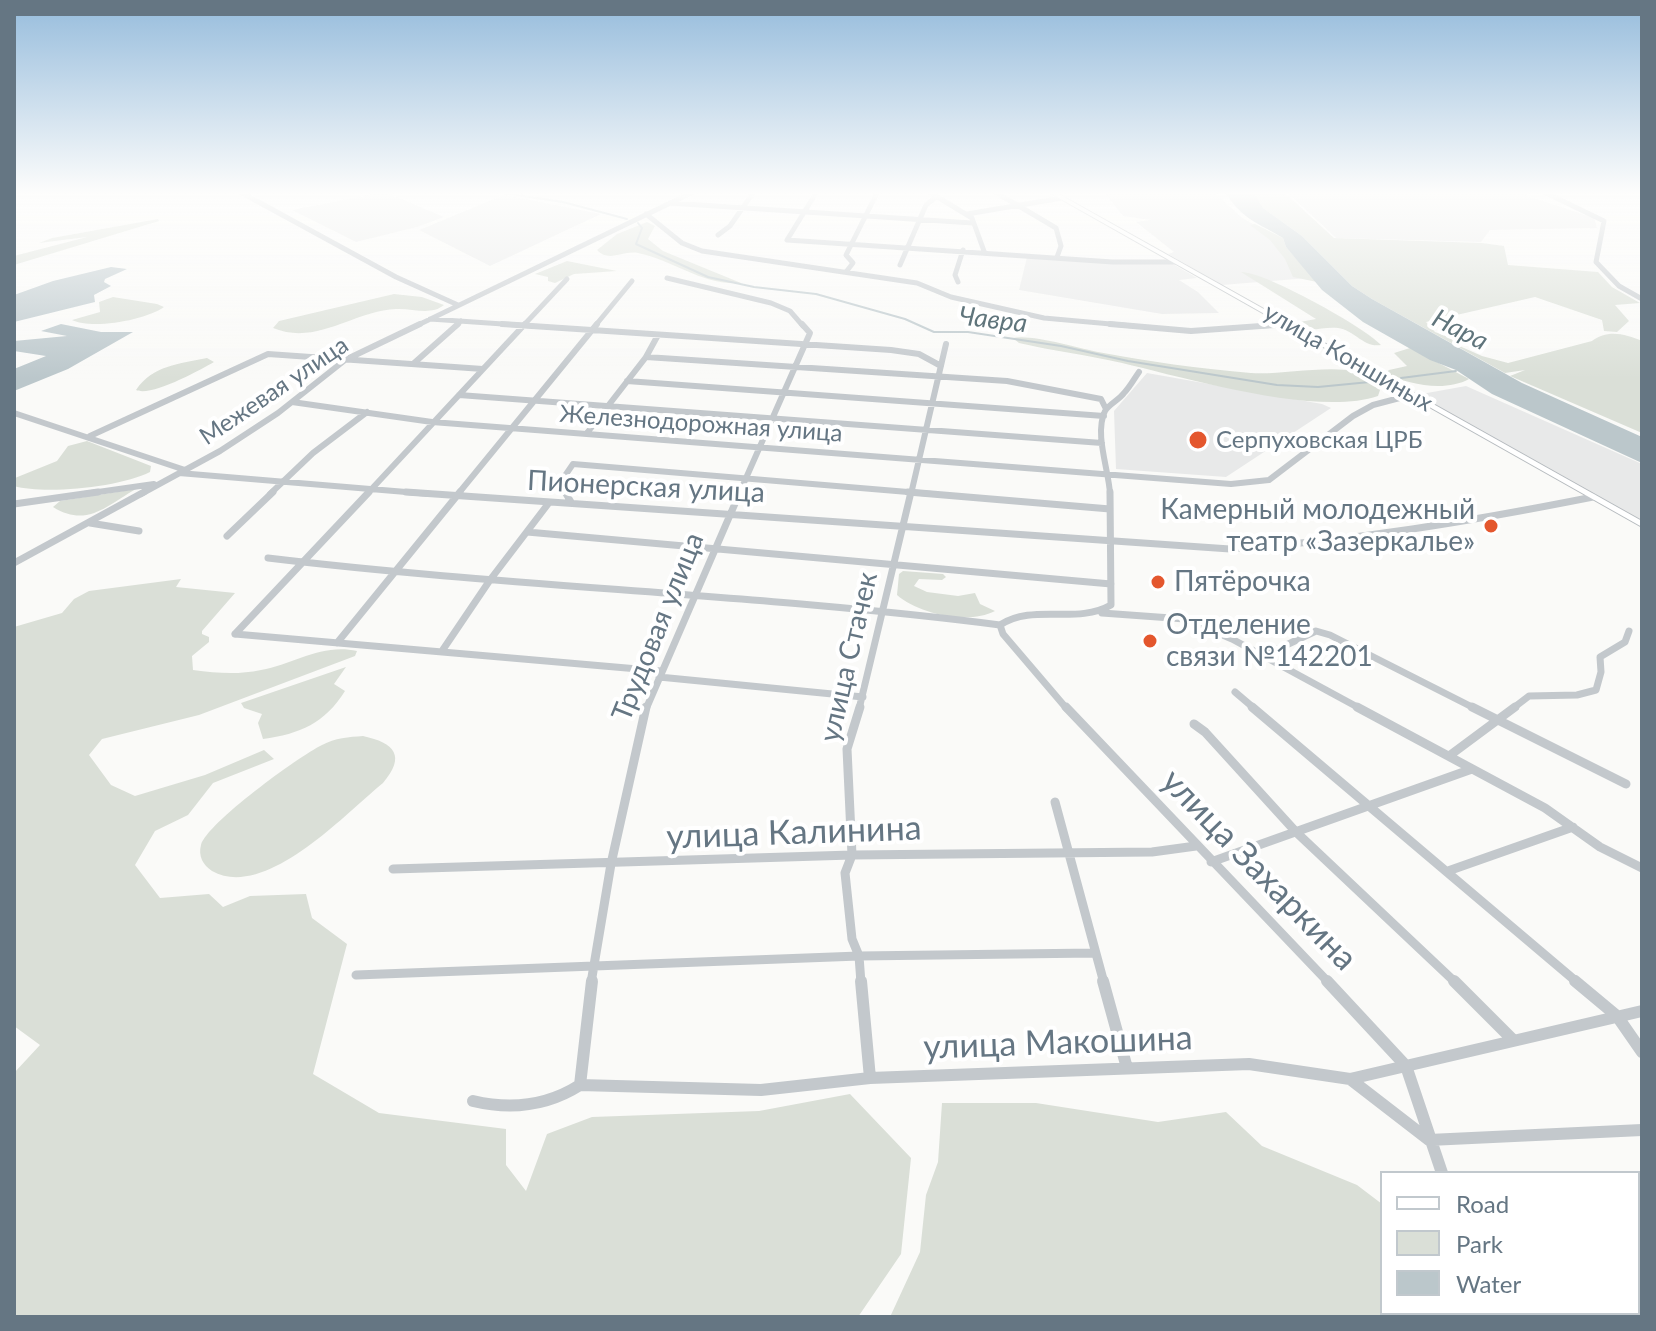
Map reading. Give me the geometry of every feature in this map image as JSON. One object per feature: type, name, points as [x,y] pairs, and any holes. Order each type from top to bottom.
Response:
[{"type":"main road","name":"улица Коншиных","points":[[1164,255],[1642,524]]},
{"type":"street","points":[[356,255],[459,305]]},
{"type":"street","name":"Межевая улица","points":[[14,563],[220,451],[292,402],[345,360],[562,255]]},
{"type":"street","points":[[730,255],[917,283],[951,297],[1044,318],[1168,331],[1220,331],[1289,324]]},
{"type":"street","points":[[846,255],[853,263],[846,272]]},
{"type":"street","points":[[900,265],[904,255]]},
{"type":"street","points":[[958,282],[955,275],[961,255]]},
{"type":"street","points":[[1034,255],[1128,263],[1176,262]]},
{"type":"street","points":[[1597,255],[1596,262],[1619,286],[1642,299]]},
{"type":"street","points":[[667,278],[783,308],[804,324],[810,333],[807,344]]},
{"type":"street","points":[[567,279],[306,562],[235,634],[442,651],[863,697]]},
{"type":"street","points":[[337,643],[632,281]]},
{"type":"street","points":[[429,319],[909,352],[932,359],[941,366]]},
{"type":"street","points":[[413,364],[461,321]]},
{"type":"street","points":[[587,433],[646,357],[658,335]]},
{"type":"street","name":"Трудовая улица","points":[[580,1085],[593,967],[611,864],[647,704],[807,344]]},
{"type":"street","name":"улица Стачек","points":[[870,1078],[859,956],[852,939],[845,873],[852,855],[847,749],[863,697],[946,344]]},
{"type":"street","points":[[90,436],[268,354],[483,369]]},
{"type":"street","points":[[646,357],[1018,382],[1101,399],[1105,413],[1102,443],[1109,473],[1112,543],[1111,605],[1102,613]]},
{"type":"street","points":[[627,381],[1105,413],[1124,394],[1139,372]]},
{"type":"street","points":[[459,395],[1102,443]]},
{"type":"street","name":"Железнодорожная улица","points":[[292,402],[432,422],[1231,484],[1269,480],[1353,416],[1373,405],[1411,395]]},
{"type":"street","points":[[227,536],[280,483],[367,412]]},
{"type":"street","name":"Пионерская улица","points":[[14,413],[90,436],[182,471],[280,483],[548,504],[571,502],[731,512],[1112,543],[1230,549],[1279,547],[1487,518],[1593,497]]},
{"type":"street","points":[[571,502],[560,483],[573,464],[1110,509]]},
{"type":"street","points":[[14,504],[159,483]]},
{"type":"street","points":[[442,651],[490,580],[548,504]]},
{"type":"street","points":[[90,523],[139,531]]},
{"type":"street","points":[[527,532],[1111,584]]},
{"type":"street","points":[[268,558],[395,573],[883,610],[1000,625],[1018,616],[1102,613],[1185,619],[1263,656],[1545,808],[1600,847],[1642,868]]},
{"type":"street","name":"улица Захаркина","points":[[1000,625],[1003,634],[1072,714],[1406,1066],[1441,1171]]},
{"type":"street","points":[[1263,656],[1316,631],[1330,635],[1499,717],[1626,784]]},
{"type":"street","points":[[1449,756],[1529,696],[1577,695],[1596,690],[1601,672],[1600,657],[1625,642],[1629,631]]},
{"type":"street","points":[[1235,692],[1372,805],[1617,1016],[1642,1052]]},
{"type":"street","points":[[1194,724],[1205,732],[1296,832],[1493,1017],[1513,1040]]},
{"type":"street","points":[[1211,862],[1472,769]]},
{"type":"street","points":[[1055,802],[1127,1068]]},
{"type":"street","points":[[1448,871],[1573,827]]},
{"type":"street","name":"улица Калинина","points":[[393,869],[852,855],[1152,852],[1196,846]]},
{"type":"street","points":[[356,975],[859,956],[1094,953]]},
{"type":"street","name":"улица Макошина","points":[[473,1101],[490,1106],[539,1104],[563,1097],[580,1085],[761,1090],[870,1078],[1249,1064],[1350,1079],[1642,1011]]},
{"type":"street","points":[[1350,1079],[1429,1140],[1642,1130]]},
{"type":"shaded area","points":[[469,255],[513,255],[490,266]]},
{"type":"shaded area","points":[[1170,255],[1290,255],[1309,278],[1222,285]]},
{"type":"shaded area","points":[[1027,257],[1173,264],[1197,278],[1179,280],[1198,292],[1219,313],[1162,314],[1019,290]]},
{"type":"shaded area","name":"Серпуховская ЦРБ","points":[[1147,373],[1331,408],[1226,477],[1116,469],[1114,411]]},
{"type":"shaded area","points":[[1466,386],[1642,464],[1642,521],[1416,395]]},
{"type":"green space","points":[[17,255],[47,255],[14,265],[14,256]]},
{"type":"green space","points":[[647,255],[673,255],[741,283],[714,281]]},
{"type":"green space","points":[[1282,255],[1293,255],[1317,282],[1293,277]]},
{"type":"green space","points":[[1321,255],[1506,255],[1508,265],[1598,272],[1612,287],[1640,303],[1615,305],[1629,321],[1617,332],[1604,331],[1602,320],[1535,297],[1426,322],[1435,332],[1456,340],[1455,344],[1508,363],[1610,334],[1642,341],[1642,433],[1510,376],[1525,370],[1505,373],[1352,286]]},
{"type":"green space","points":[[567,261],[617,271],[574,274],[555,283],[548,281],[548,277],[535,274]]},
{"type":"green space","points":[[1241,272],[1253,274],[1314,302],[1356,326],[1381,345],[1369,344],[1338,328],[1299,327],[1294,323],[1316,319]]},
{"type":"green space","points":[[394,294],[422,297],[444,305],[427,311],[380,311],[305,333],[273,328],[279,321]]},
{"type":"green space","points":[[113,297],[164,307],[145,316],[105,324],[72,320],[100,312],[99,302]]},
{"type":"green space","points":[[1013,338],[1043,340],[1135,359],[1251,373],[1356,371],[1382,384],[1378,396],[1352,401],[1287,399],[1019,343]]},
{"type":"green space","points":[[1410,348],[1469,379],[1438,386],[1405,381],[1386,373],[1407,366],[1394,353]]},
{"type":"green space","points":[[207,358],[214,362],[175,382],[152,390],[136,390],[159,370]]},
{"type":"green space","points":[[87,441],[151,466],[150,472],[121,482],[83,488],[44,490],[14,486],[15,478],[57,461],[68,446]]},
{"type":"green space","points":[[136,489],[106,508],[86,515],[65,513],[53,507],[60,501]]},
{"type":"green space","points":[[903,571],[943,574],[946,577],[942,580],[919,579],[914,586],[927,592],[958,596],[975,593],[980,604],[995,611],[958,617],[931,612],[906,602],[897,595],[899,574]]},
{"type":"green space","points":[[181,579],[176,587],[235,593],[202,631],[209,637],[209,642],[192,656],[193,670],[252,672],[320,652],[357,651],[355,656],[199,715],[102,739],[89,755],[111,785],[135,796],[205,775],[264,750],[274,759],[213,783],[188,815],[155,831],[135,865],[160,898],[209,894],[223,907],[250,896],[306,894],[312,918],[347,944],[313,1074],[379,1113],[506,1129],[506,1165],[526,1191],[547,1134],[592,1117],[759,1111],[850,1094],[911,1158],[901,1254],[858,1317],[14,1317],[14,1073],[40,1045],[14,1026],[14,627],[62,613],[74,599],[89,591]]},
{"type":"green space","points":[[346,667],[334,684],[345,691],[337,702],[320,719],[289,734],[263,739],[258,723],[262,714],[244,708],[241,703]]},
{"type":"green space","points":[[363,736],[389,747],[394,752],[394,765],[383,783],[327,832],[304,850],[256,874],[233,877],[206,866],[201,856],[201,845],[236,807],[322,745],[337,739]]},
{"type":"green space","points":[[942,1103],[1036,1103],[1158,1122],[1226,1112],[1262,1146],[1357,1185],[1380,1202],[1380,1315],[1475,1317],[890,1317],[920,1252],[926,1195],[938,1162]]},
{"type":"water","points":[[1293,255],[1321,255],[1352,286],[1372,299],[1522,383],[1642,437],[1642,463],[1492,394],[1456,370],[1430,360],[1363,322],[1322,290]]},
{"type":"water","points":[[111,267],[127,269],[105,279],[104,282],[111,286],[94,295],[95,302],[14,322],[14,295],[53,281]]},
{"type":"water","points":[[61,324],[101,332],[133,332],[68,369],[14,391],[14,369],[46,356],[14,351],[14,341],[67,336],[41,331]]},
{"type":"waterway","name":"Чавра","points":[[660,255],[708,277],[754,287],[816,294],[905,319],[934,332],[968,332],[1061,346],[1128,361],[1277,385],[1318,387],[1380,381]]},
{"type":"waterway","name":"Чавра","points":[[1401,378],[1456,371]]},
{"type":"place","name":"Серпуховская ЦРБ","points":[[1198,440]]},
{"type":"place","name":"Камерный молодежный театр «Зазеркалье»","points":[[1491,526]]},
{"type":"place","name":"Пятёрочка","points":[[1158,582]]},
{"type":"place","name":"Отделение связи №142201","points":[[1150,641]]},
{"type":"water label","name":"Нара","points":[[1460,330]]}]
